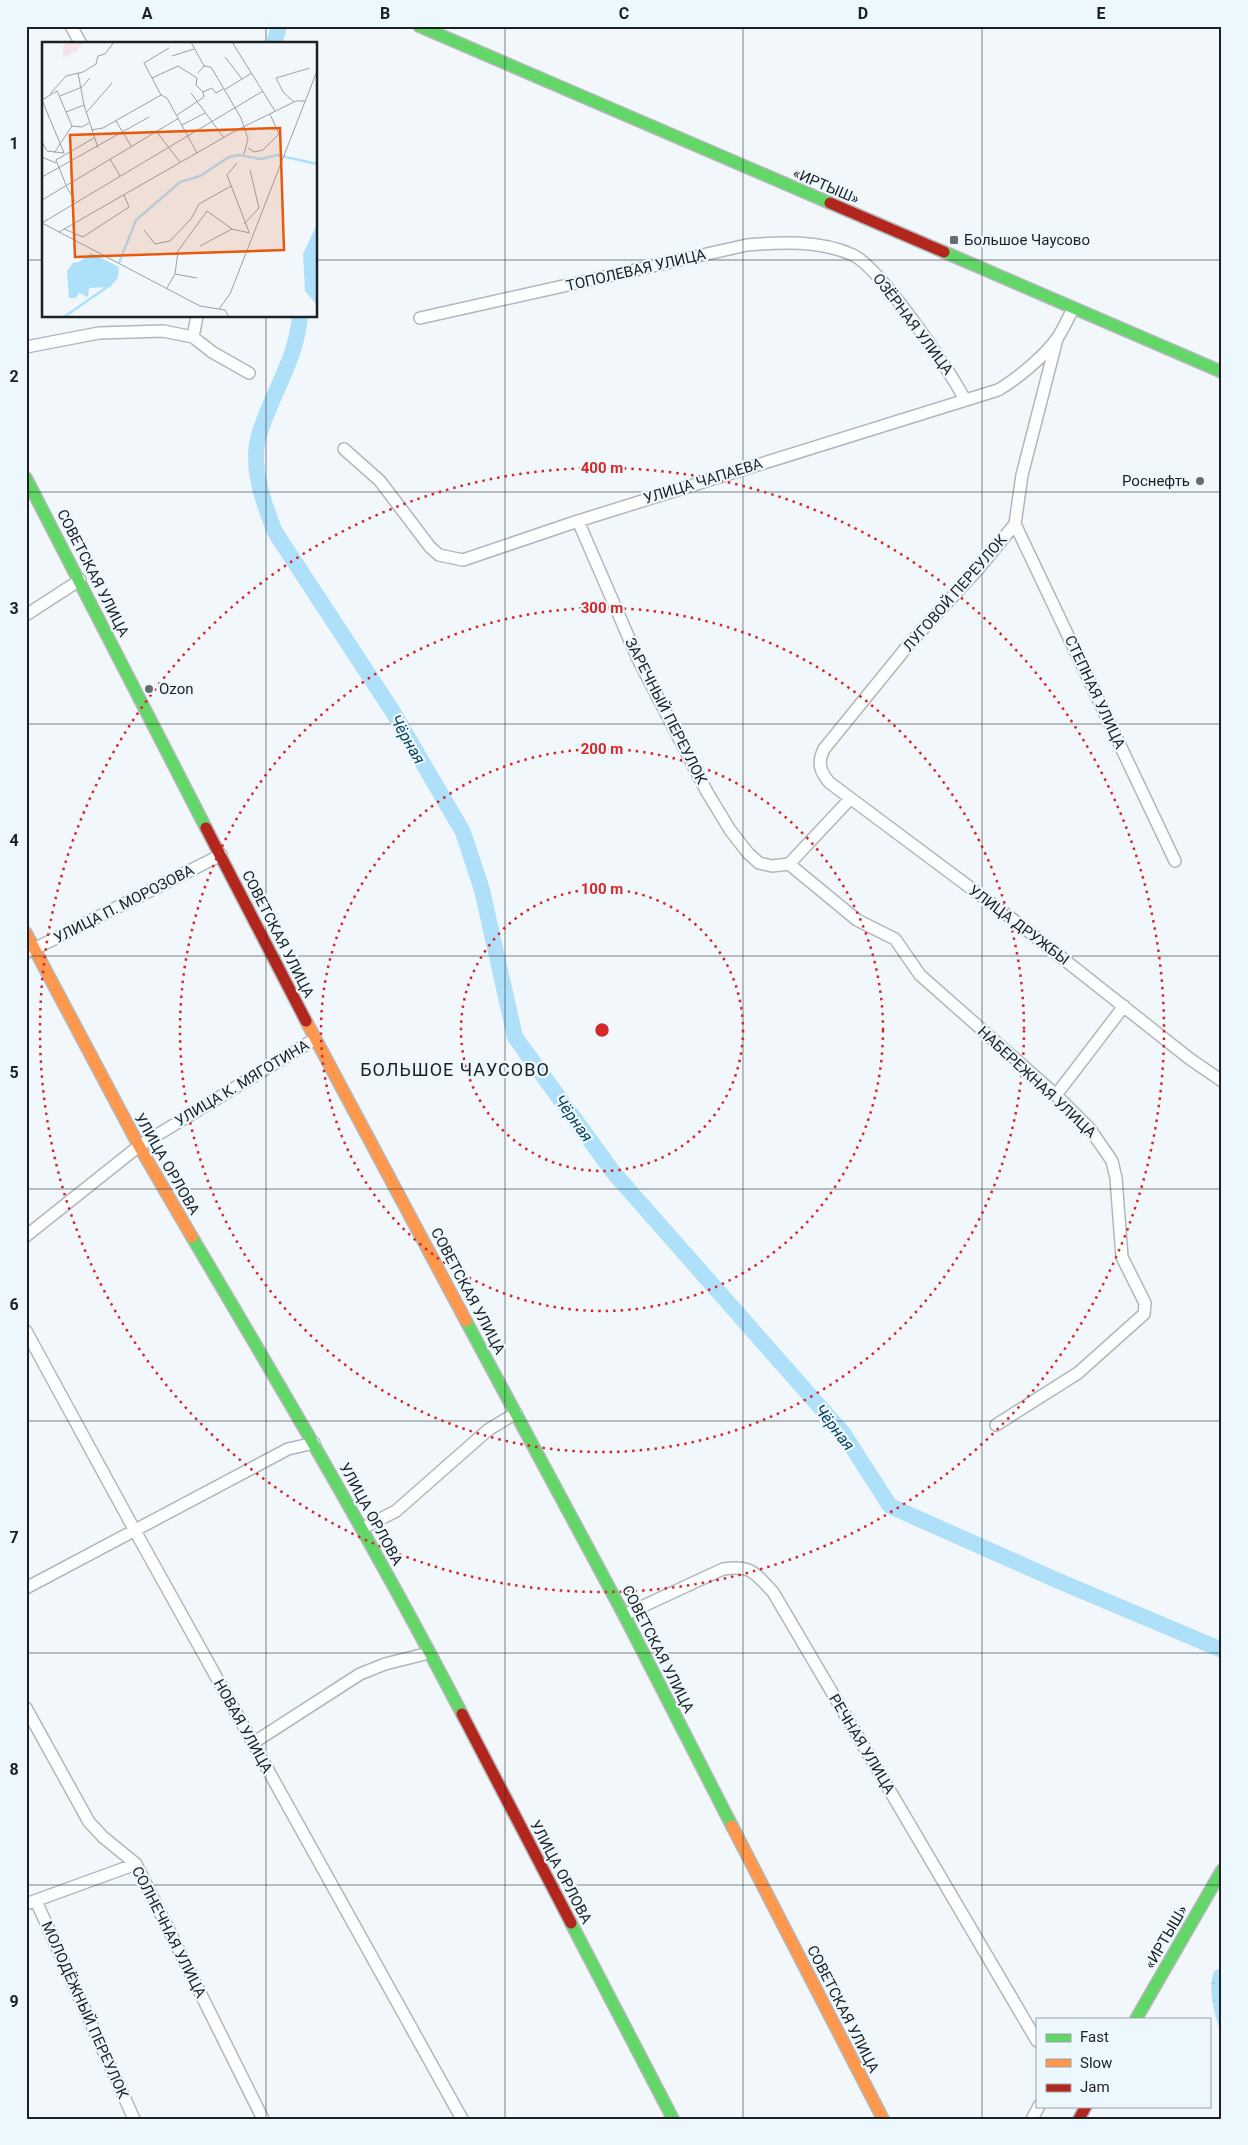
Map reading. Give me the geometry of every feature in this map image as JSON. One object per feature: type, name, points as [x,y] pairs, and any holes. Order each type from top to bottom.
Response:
[{"type":"main road","name":"«ИРТЫШ»","points":[[419,26],[1222,372]]},
{"type":"main road","name":"СОВЕТСКАЯ УЛИЦА","points":[[26,478],[315,1038],[624,1615],[883,2119]]},
{"type":"main road","name":"УЛИЦА ОРЛОВА","points":[[26,933],[30,951],[139,1146],[363,1528],[671,2118]]},
{"type":"main road","name":"«ИРТЫШ»","points":[[1137,2018],[1222,1870]]},
{"type":"street","points":[[71,26],[80,42]]},
{"type":"street","name":"ТОПОЛЕВАЯ УЛИЦА","points":[[420,318],[747,245],[773,243],[815,245],[853,255]]},
{"type":"street","name":"ОЗЁРНАЯ УЛИЦА","points":[[853,255],[877,275],[888,289],[954,380],[965,400]]},
{"type":"street","name":"УЛИЦА ЧАПАЕВА","points":[[344,449],[380,481],[430,547],[439,555],[449,559],[462,560],[578,520],[998,390],[1013,381],[1057,338],[1073,309]]},
{"type":"street","points":[[194,337],[197,318]]},
{"type":"street","points":[[26,347],[100,333],[163,331],[194,337],[212,352],[249,373]]},
{"type":"street","name":"ЛУГОВОЙ ПЕРЕУЛОК","points":[[820,766],[820,758],[824,749],[910,643],[979,568],[1015,524],[1022,475],[1057,338]]},
{"type":"street","name":"ЗАРЕЧНЫЙ ПЕРЕУЛОК","points":[[578,520],[638,659],[707,792],[730,830],[748,853],[759,863],[772,866],[789,864]]},
{"type":"street","name":"СТЕПНАЯ УЛИЦА","points":[[1015,524],[1175,861]]},
{"type":"street","points":[[26,614],[80,580]]},
{"type":"street","name":"УЛИЦА ДРУЖБЫ","points":[[820,766],[822,775],[850,799],[1023,927],[1190,1059],[1222,1081]]},
{"type":"street","points":[[789,864],[850,799]]},
{"type":"street","name":"УЛИЦА П. МОРОЗОВА","points":[[30,951],[221,855]]},
{"type":"street","name":"НАБЕРЕЖНАЯ УЛИЦА","points":[[789,864],[857,920],[895,938],[920,975],[1056,1095],[1090,1129],[1112,1161],[1116,1178],[1122,1257],[1145,1303],[1144,1314],[1078,1373],[996,1425]]},
{"type":"street","points":[[1056,1095],[1124,1006]]},
{"type":"street","name":"УЛИЦА К. МЯГОТИНА","points":[[26,1236],[139,1146],[315,1038]]},
{"type":"street","name":"НОВАЯ УЛИЦА","points":[[26,1331],[462,2119]]},
{"type":"street","points":[[363,1528],[396,1511],[488,1430],[516,1413]]},
{"type":"street","points":[[26,1588],[134,1529],[288,1449],[314,1443]]},
{"type":"street","name":"РЕЧНАЯ УЛИЦА","points":[[624,1615],[723,1569],[740,1567],[755,1572],[772,1592],[1036,2039]]},
{"type":"street","points":[[253,1742],[360,1674],[385,1664],[429,1652]]},
{"type":"street","name":"СОЛНЕЧНАЯ УЛИЦА","points":[[26,1708],[89,1822],[103,1837],[136,1864],[263,2119]]},
{"type":"street","points":[[31,1902],[136,1864]]},
{"type":"street","name":"МОЛОДЁЖНЫЙ ПЕРЕУЛОК","points":[[31,1902],[134,2119]]},
{"type":"water","points":[[1222,1968],[1222,2035],[1215,2012],[1211,1986],[1214,1971]]},
{"type":"waterway","name":"Чёрная","points":[[275,42],[279,26]]},
{"type":"waterway","name":"Чёрная","points":[[300,318],[294,347],[265,417],[257,444],[257,470],[262,496],[275,532],[393,712],[463,832],[482,890],[515,1037],[613,1172],[843,1433],[890,1506],[1054,1579],[1222,1650]]},
{"type":"traffic: fast","points":[[419,26],[830,203]]},
{"type":"traffic: fast","points":[[944,252],[1222,372]]},
{"type":"traffic: fast","points":[[26,478],[206,828]]},
{"type":"traffic: fast","points":[[192,1237],[364,1533],[462,1714]]},
{"type":"traffic: fast","points":[[466,1321],[624,1615],[732,1826]]},
{"type":"traffic: fast","points":[[1137,2018],[1222,1870]]},
{"type":"traffic: fast","points":[[571,1923],[673,2119]]},
{"type":"traffic: slow","points":[[26,933],[139,1146],[192,1237]]},
{"type":"traffic: slow","points":[[306,1021],[466,1321]]},
{"type":"traffic: slow","points":[[732,1826],[883,2119]]},
{"type":"traffic: jam","points":[[830,203],[944,252]]},
{"type":"traffic: jam","points":[[206,828],[306,1021]]},
{"type":"traffic: jam","points":[[462,1714],[571,1923]]},
{"type":"traffic: jam","points":[[1079,2119],[1085,2108]]},
{"type":"place","name":"Большое Чаусово","points":[[954,240]]},
{"type":"place","name":"Роснефть","points":[[1200,481]]},
{"type":"place","name":"Ozon","points":[[149,689]]},
{"type":"district","name":"БОЛЬШОЕ ЧАУСОВО","points":[[455,1070]]}]
